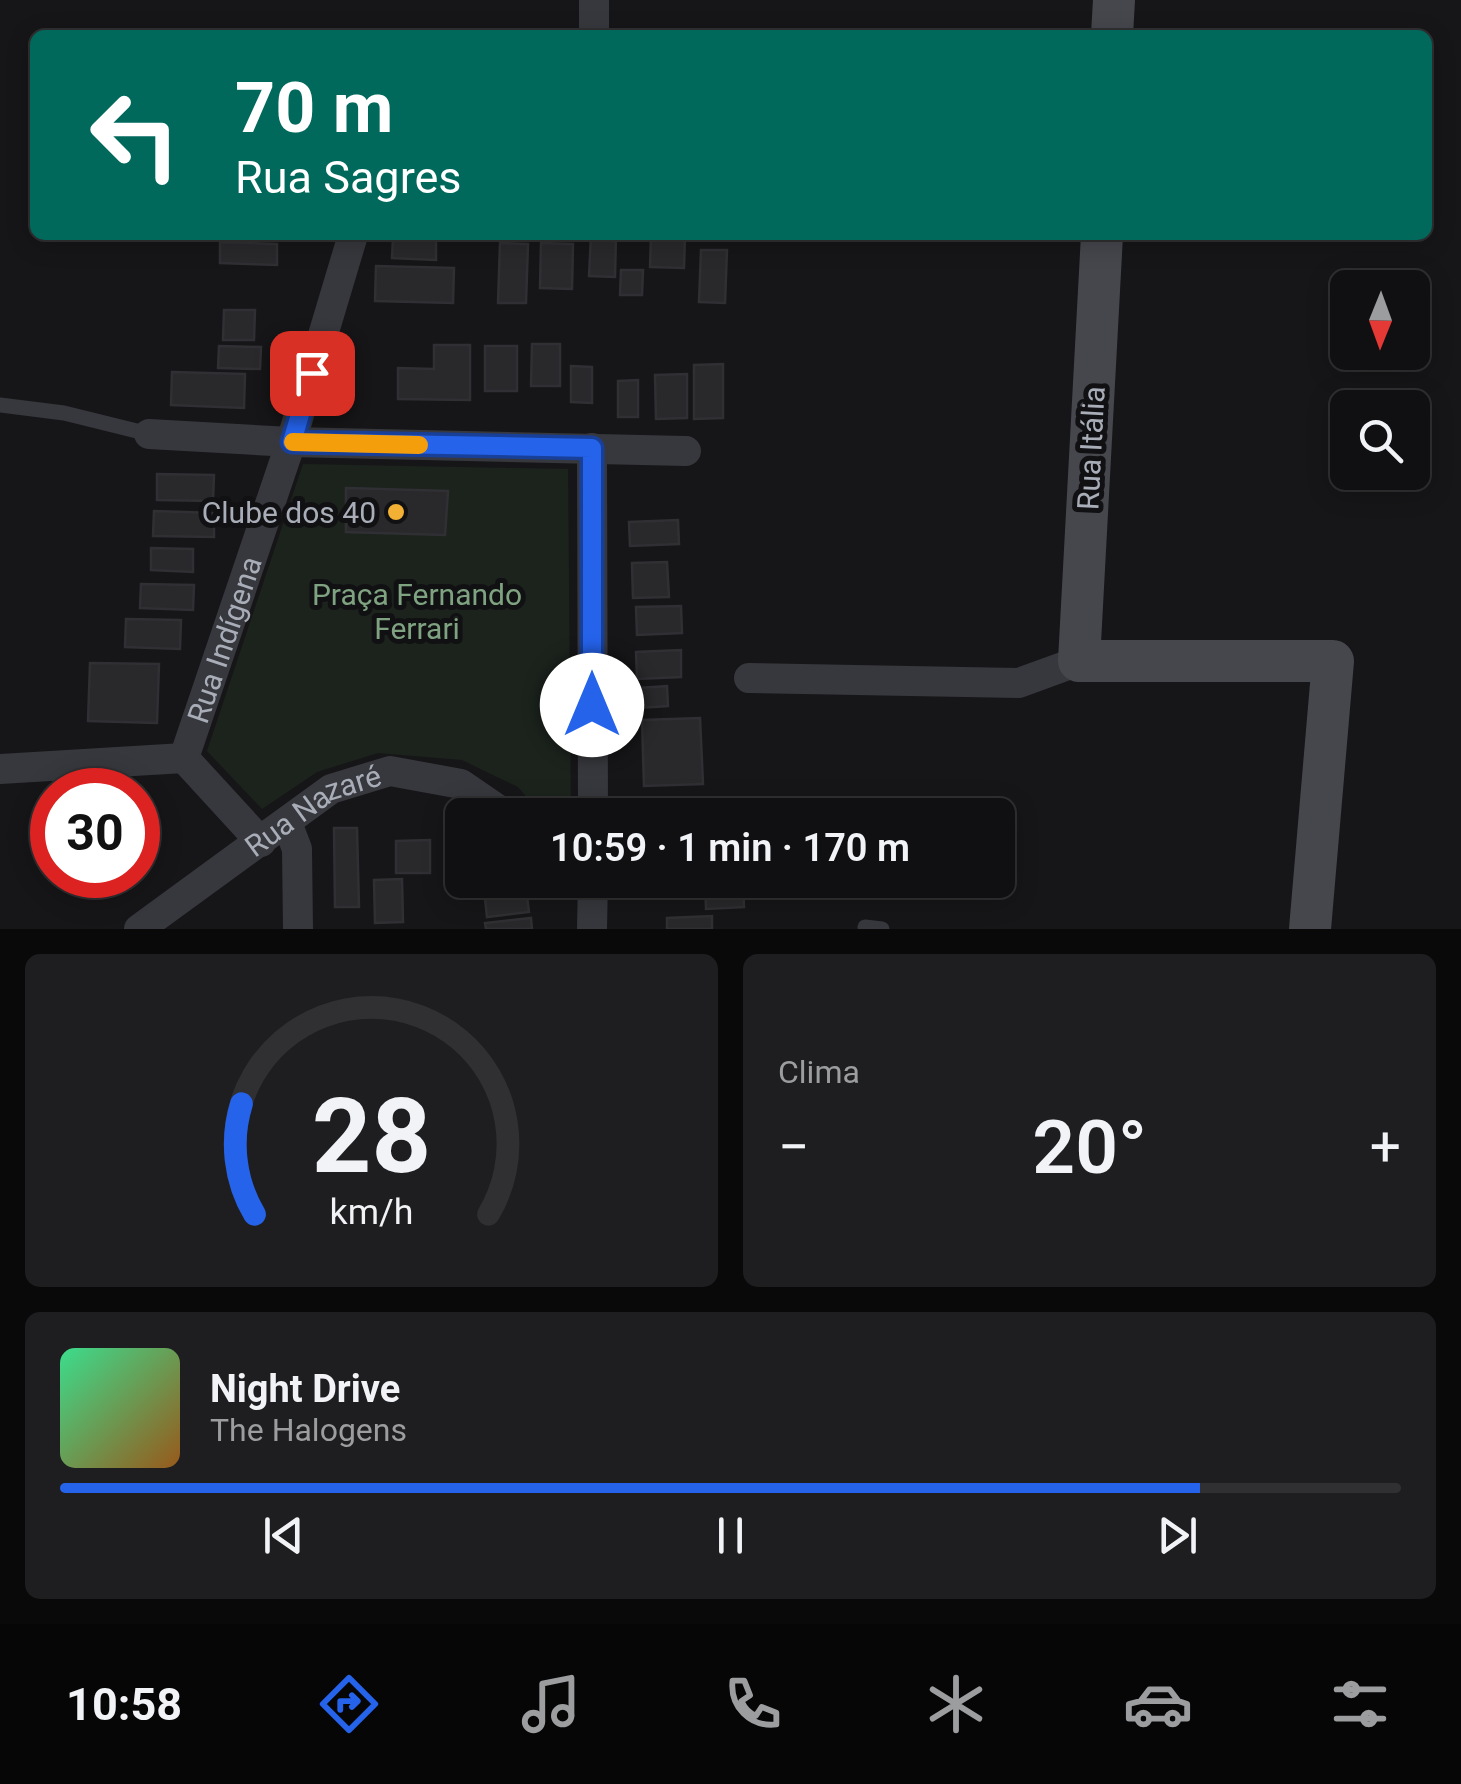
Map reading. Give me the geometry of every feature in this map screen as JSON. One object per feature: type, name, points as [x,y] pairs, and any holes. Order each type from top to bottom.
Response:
[{"type":"street","points":[[594,0],[594,30]]},
{"type":"street","points":[[1112,30],[1114,0]]},
{"type":"street","name":"Rua Indígena","points":[[184,758],[292,442],[352,240]]},
{"type":"street","name":"Rua Itália","points":[[1080,661],[1102,240]]},
{"type":"street","points":[[150,434],[292,442],[686,451]]},
{"type":"street","points":[[592,448],[593,798]]},
{"type":"street","points":[[748,678],[1019,683],[1080,661],[1333,662],[1310,929]]},
{"type":"street","points":[[0,770],[184,758],[262,842]]},
{"type":"street","name":"Rua Nazaré","points":[[139,929],[331,790],[390,771],[461,784],[481,798]]},
{"type":"street","points":[[286,823],[297,849],[298,929]]},
{"type":"lane","points":[[0,405],[64,413],[150,434]]},
{"type":"lane","points":[[865,927],[882,929]]},
{"type":"green space","name":"Praça Fernando Ferrari","points":[[303,464],[568,469],[571,798],[527,798],[518,787],[462,760],[378,753],[317,772],[262,809],[207,751]]},
{"type":"building","points":[[393,240],[436,240],[436,260],[392,258]]},
{"type":"building","points":[[591,240],[616,240],[615,277],[589,276]]},
{"type":"building","points":[[651,240],[685,240],[684,268],[650,267]]},
{"type":"building","points":[[220,242],[277,244],[277,265],[220,263]]},
{"type":"building","points":[[500,243],[528,244],[526,303],[498,303]]},
{"type":"building","points":[[541,243],[573,244],[572,289],[540,288]]},
{"type":"building","points":[[701,250],[727,250],[725,303],[699,302]]},
{"type":"building","points":[[376,266],[454,268],[453,303],[375,301]]},
{"type":"building","points":[[621,270],[643,270],[642,295],[620,295]]},
{"type":"building","points":[[224,310],[255,310],[254,340],[223,340]]},
{"type":"building","points":[[532,344],[560,344],[560,386],[531,386]]},
{"type":"building","points":[[434,345],[470,345],[470,400],[398,399],[398,368],[434,369]]},
{"type":"building","points":[[219,346],[261,347],[260,369],[218,368]]},
{"type":"building","points":[[485,346],[517,346],[517,391],[485,391]]},
{"type":"building","points":[[723,364],[723,418],[694,419],[694,365]]},
{"type":"building","points":[[571,366],[592,367],[592,403],[571,402]]},
{"type":"building","points":[[172,372],[245,374],[244,408],[171,405]]},
{"type":"building","points":[[687,374],[687,418],[656,419],[655,375]]},
{"type":"building","points":[[638,380],[638,417],[618,417],[618,381]]},
{"type":"building","points":[[157,474],[214,475],[213,501],[157,500]]},
{"type":"building","name":"Clube dos 40","points":[[346,488],[448,491],[445,535],[346,532]]},
{"type":"building","points":[[154,511],[214,513],[214,537],[153,536]]},
{"type":"building","points":[[678,520],[679,544],[630,546],[629,522]]},
{"type":"building","points":[[151,548],[193,549],[193,572],[151,570]]},
{"type":"building","points":[[667,562],[669,597],[633,598],[632,563]]},
{"type":"building","points":[[141,584],[194,585],[193,610],[140,608]]},
{"type":"building","points":[[681,606],[682,633],[637,635],[636,607]]},
{"type":"building","points":[[126,619],[181,620],[180,649],[125,647]]},
{"type":"building","points":[[681,650],[681,677],[637,679],[636,652]]},
{"type":"building","points":[[90,663],[159,664],[157,723],[88,721]]},
{"type":"building","points":[[667,686],[668,706],[639,708],[638,688]]},
{"type":"building","points":[[700,718],[703,784],[644,786],[642,720]]},
{"type":"building","points":[[334,828],[357,828],[359,907],[335,907]]},
{"type":"building","points":[[430,840],[430,873],[396,873],[396,841]]},
{"type":"building","points":[[402,879],[403,922],[375,923],[374,880]]},
{"type":"building","points":[[485,898],[527,898],[529,912],[487,917]]},
{"type":"building","points":[[706,898],[744,898],[744,907],[706,909]]},
{"type":"building","points":[[712,916],[712,929],[667,929],[667,918]]},
{"type":"building","points":[[531,918],[532,929],[486,929],[485,923]]},
{"type":"slow traffic","points":[[293,442],[419,445]]},
{"type":"place","name":"Clube dos 40","points":[[396,512]]},
{"type":"route","points":[[312,373],[292,442],[592,448],[592,705]]}]
